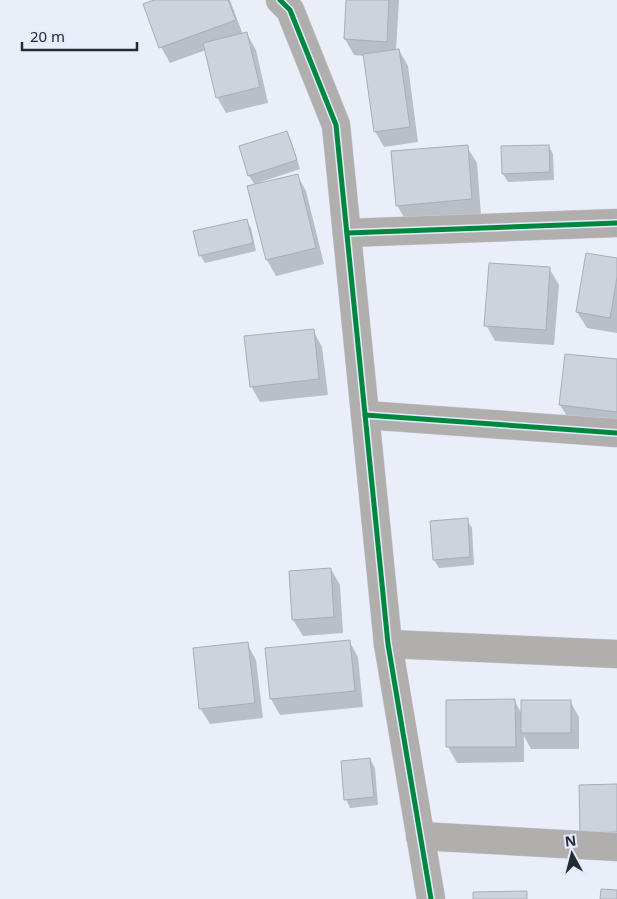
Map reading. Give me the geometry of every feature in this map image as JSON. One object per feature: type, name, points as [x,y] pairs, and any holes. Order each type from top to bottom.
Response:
[{"type":"street","points":[[280,0],[290,10],[336,125],[388,644],[431,899]]},
{"type":"street","points":[[347,233],[617,223]]},
{"type":"street","points":[[365,415],[617,433]]},
{"type":"street","points":[[388,644],[617,654]]},
{"type":"street","points":[[420,836],[617,847]]},
{"type":"building","points":[[154,0],[228,0],[236,20],[159,48],[143,4]]},
{"type":"building","points":[[346,0],[389,0],[387,42],[344,39]]},
{"type":"building","points":[[247,32],[260,87],[216,98],[203,43]]},
{"type":"building","points":[[399,49],[410,127],[374,132],[363,54]]},
{"type":"building","points":[[287,131],[297,160],[248,176],[239,146]]},
{"type":"building","points":[[468,145],[472,199],[396,206],[391,151]]},
{"type":"building","points":[[549,145],[550,172],[502,174],[501,146]]},
{"type":"building","points":[[298,174],[316,248],[266,260],[247,186]]},
{"type":"building","points":[[247,219],[253,243],[199,256],[193,231]]},
{"type":"building","points":[[586,253],[617,258],[617,277],[610,318],[576,312]]},
{"type":"building","points":[[489,263],[550,267],[546,330],[484,326]]},
{"type":"building","points":[[314,329],[319,379],[250,387],[244,336]]},
{"type":"building","points":[[565,354],[617,359],[617,412],[559,405]]},
{"type":"building","points":[[468,518],[470,557],[433,560],[430,521]]},
{"type":"building","points":[[331,568],[334,617],[292,620],[289,571]]},
{"type":"building","points":[[350,640],[355,691],[270,699],[265,648]]},
{"type":"building","points":[[248,642],[255,703],[199,709],[193,648]]},
{"type":"building","points":[[515,699],[516,747],[446,747],[446,700]]},
{"type":"building","points":[[521,700],[571,700],[571,733],[521,733]]},
{"type":"building","points":[[370,758],[374,797],[344,800],[341,761]]},
{"type":"building","points":[[617,784],[617,832],[580,833],[579,785]]},
{"type":"building","points":[[601,889],[617,890],[617,899],[600,899]]},
{"type":"building","points":[[527,891],[527,899],[473,899],[473,892]]},
{"type":"cycle path","points":[[280,0],[290,10],[336,125],[388,644],[431,899]]},
{"type":"cycle path","points":[[347,233],[617,223]]},
{"type":"cycle path","points":[[365,415],[617,433]]}]
